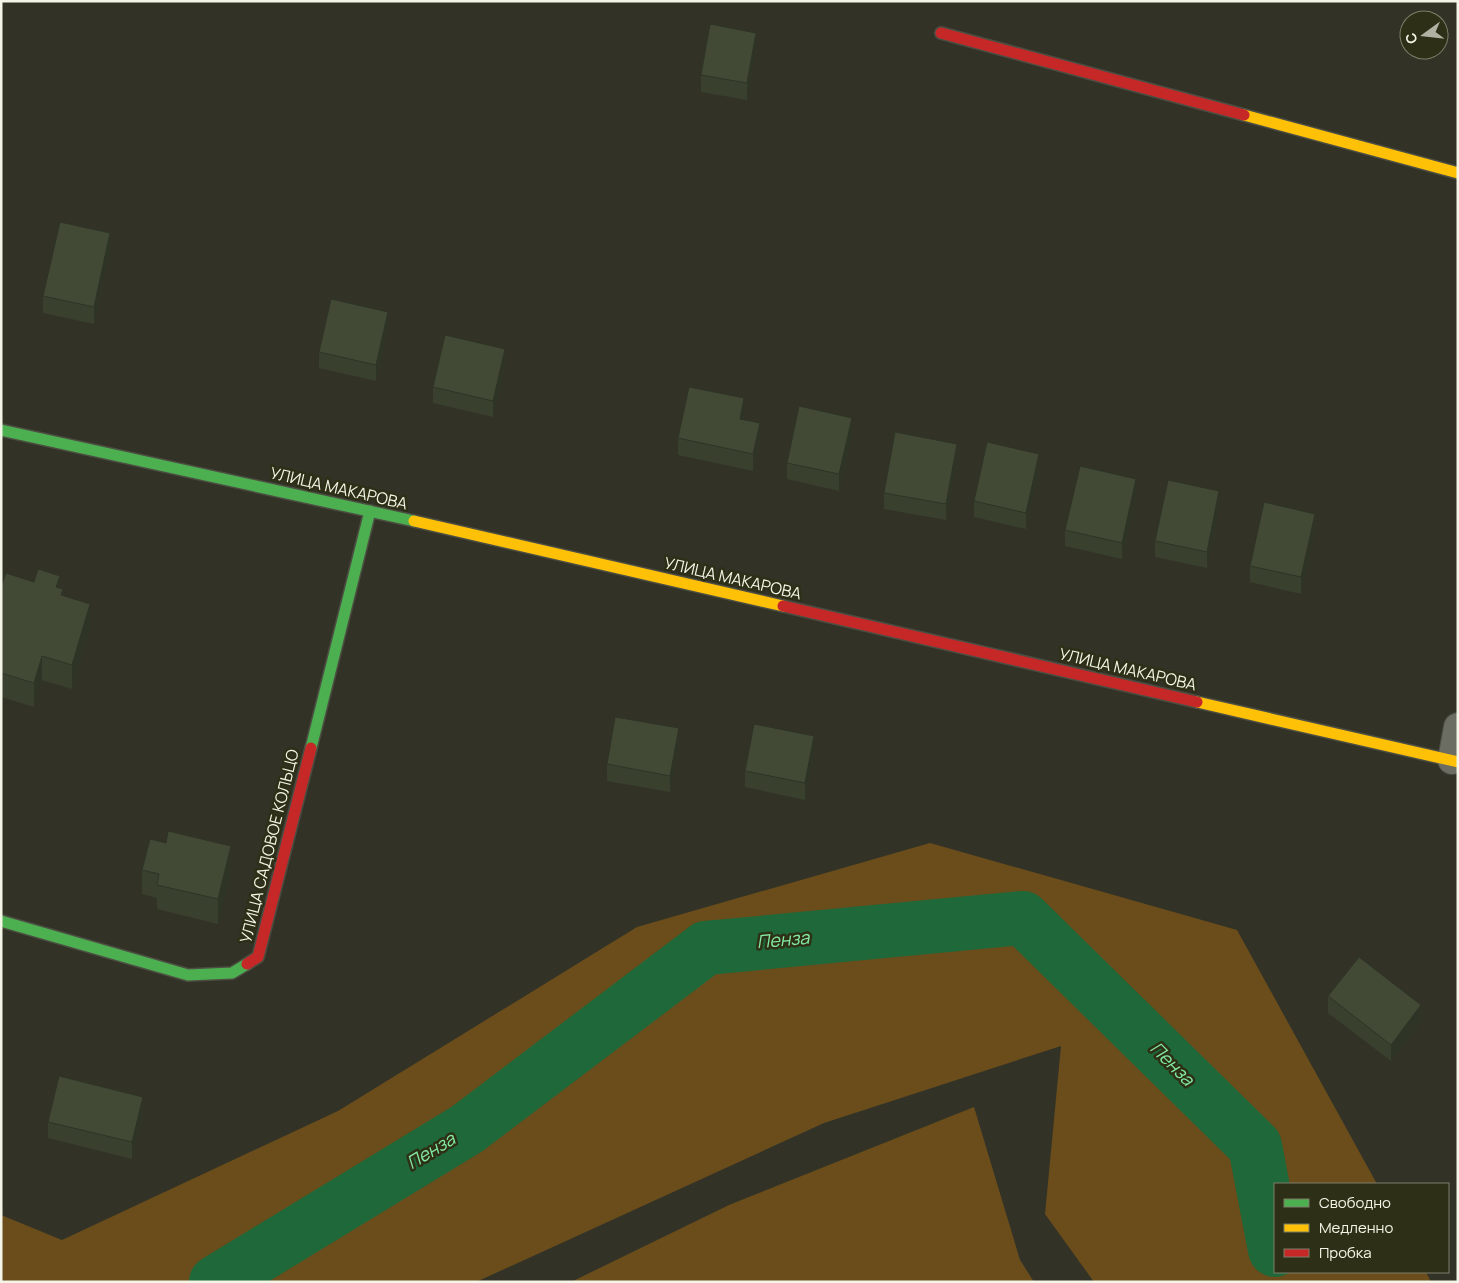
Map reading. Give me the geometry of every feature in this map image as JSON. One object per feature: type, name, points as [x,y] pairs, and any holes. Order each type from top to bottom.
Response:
[{"type":"street","points":[[941,33],[1458,173]]},
{"type":"street","name":"УЛИЦА МАКАРОВА","points":[[1,430],[370,512],[1455,761]]},
{"type":"street","name":"УЛИЦА САДОВОЕ КОЛЬЦО","points":[[1,920],[188,975],[232,973],[258,958],[370,512]]},
{"type":"street","points":[[1455,761],[1458,727]]},
{"type":"shaded area","points":[[930,843],[1237,930],[1376,1183],[1274,1183],[1274,1273],[1426,1273],[1431,1282],[1094,1282],[1045,1214],[1061,1046],[824,1123],[476,1282],[1,1282],[1,1215],[62,1240],[338,1111],[637,927]]},
{"type":"shaded area","points":[[974,1107],[1020,1260],[1034,1282],[571,1282],[729,1205]]},
{"type":"building","points":[[710,24],[756,33],[747,83],[701,75]]},
{"type":"building","points":[[60,222],[110,233],[94,307],[43,296]]},
{"type":"building","points":[[331,299],[388,312],[376,365],[319,352]]},
{"type":"building","points":[[445,335],[505,349],[493,401],[433,387]]},
{"type":"building","points":[[689,387],[744,398],[740,419],[760,423],[753,454],[678,438]]},
{"type":"building","points":[[799,406],[852,418],[839,474],[787,463]]},
{"type":"building","points":[[895,432],[957,444],[946,504],[884,493]]},
{"type":"building","points":[[987,442],[1039,454],[1026,513],[974,501]]},
{"type":"building","points":[[1080,466],[1136,479],[1122,543],[1065,530]]},
{"type":"building","points":[[1168,480],[1219,491],[1207,552],[1155,541]]},
{"type":"building","points":[[1264,502],[1315,514],[1301,577],[1250,566]]},
{"type":"building","points":[[38,569],[60,576],[56,587],[63,589],[61,595],[90,604],[72,665],[42,656],[34,683],[1,673],[1,587],[6,573],[34,582]]},
{"type":"building","points":[[615,717],[679,728],[670,776],[607,764]]},
{"type":"building","points":[[754,724],[814,736],[805,783],[745,771]]},
{"type":"building","points":[[168,831],[231,846],[218,899],[157,885],[159,874],[142,870],[150,839],[166,843]]},
{"type":"building","points":[[1359,957],[1421,1005],[1391,1045],[1328,996]]},
{"type":"building","points":[[59,1076],[143,1097],[132,1142],[48,1122]]},
{"type":"waterway","name":"Пенза","points":[[216,1282],[467,1129],[706,948],[1023,918],[1255,1146],[1274,1245]]},
{"type":"traffic: fast","points":[[1,430],[414,521]]},
{"type":"traffic: fast","points":[[311,748],[370,511]]},
{"type":"traffic: fast","points":[[1,921],[188,975],[232,973],[247,964]]},
{"type":"traffic: slow","points":[[1244,115],[1458,173]]},
{"type":"traffic: slow","points":[[414,521],[783,606]]},
{"type":"traffic: slow","points":[[1197,702],[1458,762]]},
{"type":"traffic: jam","points":[[941,33],[1244,115]]},
{"type":"traffic: jam","points":[[783,606],[1197,702]]},
{"type":"traffic: jam","points":[[247,964],[258,957],[311,748]]}]
